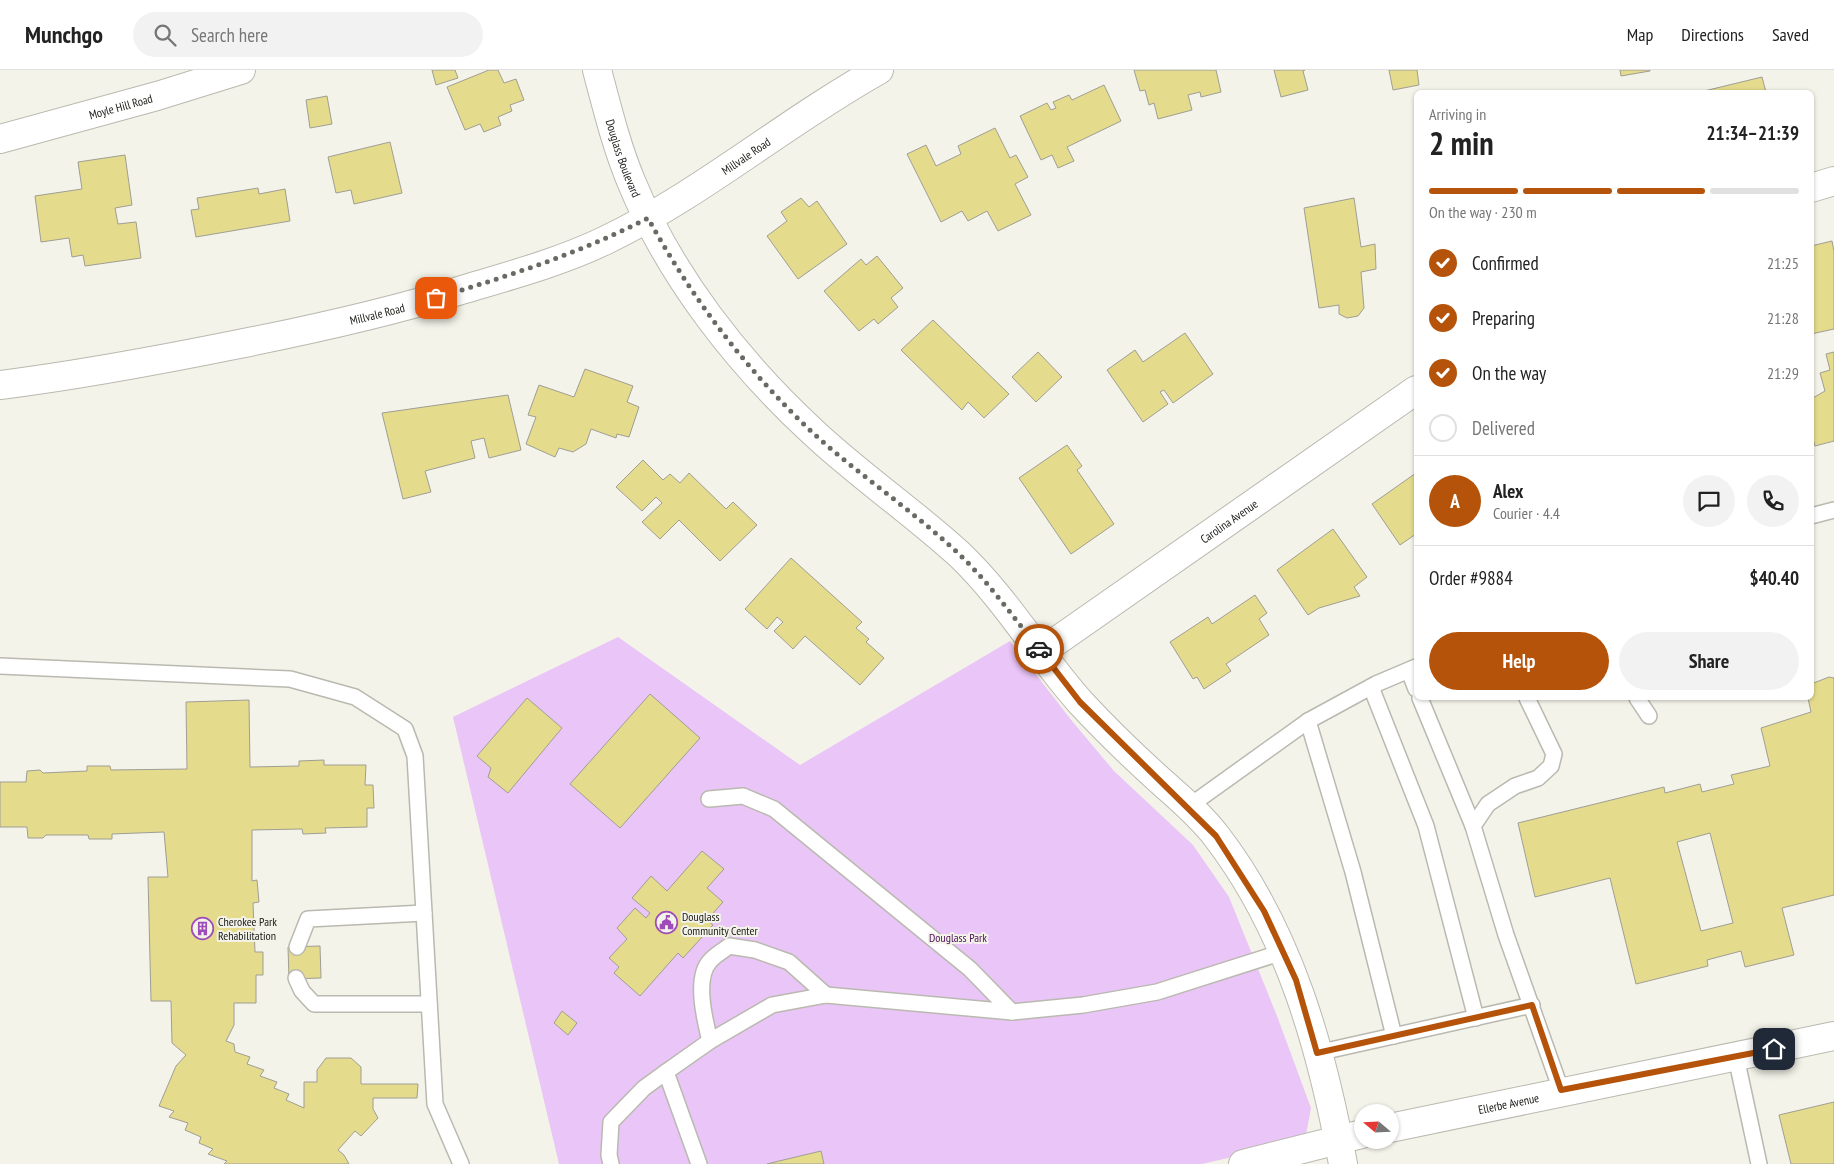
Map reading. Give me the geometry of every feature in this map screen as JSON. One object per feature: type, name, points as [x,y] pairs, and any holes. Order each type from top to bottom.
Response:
[{"type":"street","name":"Moyle Hill Road","points":[[0,139],[157,96],[240,70]]},
{"type":"street","name":"Douglass Boulevard","points":[[597,70],[630,179],[648,218],[698,300],[745,362],[813,432],[961,556],[1080,702],[1216,836],[1264,911],[1296,980],[1317,1053],[1348,1146]]},
{"type":"street","name":"Millvale Road","points":[[0,385],[185,355],[323,327],[419,304],[539,267],[603,241],[680,201],[829,98],[879,70]]},
{"type":"street","points":[[1814,187],[1834,181]]},
{"type":"street","name":"Carolina Avenue","points":[[1041,652],[1414,391]]},
{"type":"street","name":"Ellerbe Avenue","points":[[1399,1126],[1561,1090],[1736,1057],[1834,1036]]},
{"type":"street","points":[[1243,1164],[1348,1146]]},
{"type":"lane","points":[[1814,515],[1834,510]]},
{"type":"lane","points":[[0,666],[290,679],[355,697],[405,729],[415,756],[435,1104],[461,1164]]},
{"type":"lane","points":[[1188,807],[1308,722],[1371,687],[1412,669]]},
{"type":"lane","points":[[1371,687],[1426,826],[1476,1018]]},
{"type":"lane","points":[[1421,700],[1473,826],[1506,935],[1561,1090]]},
{"type":"lane","points":[[1473,826],[1488,804],[1516,786],[1538,778],[1551,766],[1554,754],[1528,700]]},
{"type":"lane","points":[[1638,700],[1649,716]]},
{"type":"lane","points":[[1308,722],[1353,872],[1394,1036]]},
{"type":"lane","points":[[708,799],[743,796],[774,809],[970,969],[1012,1012]]},
{"type":"lane","points":[[298,947],[308,919],[424,913]]},
{"type":"lane","points":[[710,1041],[703,1014],[701,988],[708,962],[729,946],[756,950],[790,962],[826,995]]},
{"type":"lane","points":[[611,1164],[609,1155],[611,1122],[644,1088],[710,1041],[772,1005],[826,995],[1012,1012],[1083,1005],[1157,992],[1283,952]]},
{"type":"lane","points":[[296,978],[302,991],[314,1004],[429,1004]]},
{"type":"lane","points":[[1317,1053],[1532,1005]]},
{"type":"lane","points":[[1736,1057],[1759,1164]]},
{"type":"lane","points":[[666,1072],[699,1164]]},
{"type":"green space","name":"Douglass Park","points":[[618,637],[800,765],[1010,641],[1072,721],[1114,771],[1193,845],[1229,897],[1277,1016],[1311,1108],[1306,1135],[1301,1141],[1202,1164],[559,1164],[453,717]]},
{"type":"building","points":[[432,70],[455,70],[458,78],[436,85]]},
{"type":"building","points":[[489,70],[498,70],[504,83],[516,79],[524,100],[510,105],[512,111],[498,117],[501,125],[484,132],[480,124],[465,130],[447,87]]},
{"type":"building","points":[[1134,70],[1216,70],[1221,92],[1201,97],[1200,92],[1188,95],[1192,110],[1158,119],[1154,103],[1149,105],[1145,90],[1140,91]]},
{"type":"building","points":[[1274,70],[1305,70],[1303,71],[1308,90],[1281,97]]},
{"type":"building","points":[[1389,70],[1417,70],[1419,85],[1393,90]]},
{"type":"building","points":[[1620,70],[1650,70],[1650,71],[1621,76]]},
{"type":"building","points":[[1762,77],[1765,90],[1708,90]]},
{"type":"building","points":[[1104,85],[1121,121],[1067,147],[1074,161],[1058,168],[1052,155],[1041,160],[1020,116],[1047,103],[1051,110],[1056,108],[1053,102],[1069,95],[1072,100]]},
{"type":"building","points":[[327,96],[332,124],[310,128],[306,100]]},
{"type":"building","points":[[995,128],[1010,158],[1016,155],[1028,177],[1015,184],[1031,215],[998,231],[987,211],[968,221],[962,211],[941,222],[907,154],[926,145],[936,166],[961,154],[958,146]]},
{"type":"building","points":[[390,142],[402,193],[354,204],[351,190],[336,193],[328,157]]},
{"type":"building","points":[[125,155],[132,205],[115,208],[118,224],[136,222],[141,258],[85,266],[83,255],[72,257],[69,238],[41,242],[35,196],[82,189],[78,162]]},
{"type":"building","points":[[258,188],[259,194],[285,189],[290,221],[196,237],[191,210],[199,209],[197,198]]},
{"type":"building","points":[[801,198],[809,207],[817,201],[847,244],[798,279],[767,236],[787,221],[781,212]]},
{"type":"building","points":[[1354,198],[1361,247],[1375,244],[1376,269],[1361,272],[1364,308],[1358,316],[1347,318],[1339,314],[1339,305],[1319,308],[1304,208]]},
{"type":"building","points":[[1832,241],[1834,251],[1834,329],[1814,333],[1814,245]]},
{"type":"building","points":[[877,256],[903,288],[891,298],[898,307],[878,324],[874,319],[859,331],[824,291],[861,259],[866,265]]},
{"type":"building","points":[[933,320],[1009,394],[984,418],[968,402],[962,410],[901,350]]},
{"type":"building","points":[[1185,333],[1213,374],[1173,403],[1164,390],[1160,392],[1168,404],[1143,422],[1107,370],[1135,350],[1143,362]]},
{"type":"building","points":[[1038,352],[1062,377],[1036,402],[1012,377]]},
{"type":"building","points":[[1834,352],[1834,441],[1815,446],[1814,397],[1825,391],[1820,373],[1830,370],[1826,354]]},
{"type":"building","points":[[585,369],[633,386],[627,402],[639,407],[629,437],[617,434],[616,438],[591,429],[586,444],[573,452],[559,448],[555,457],[526,444],[536,417],[528,415],[539,385],[574,397]]},
{"type":"building","points":[[508,395],[521,450],[489,458],[484,438],[471,441],[475,458],[425,471],[431,492],[403,499],[382,413]]},
{"type":"building","points":[[1067,445],[1082,466],[1077,470],[1114,524],[1071,554],[1019,478]]},
{"type":"building","points":[[643,460],[663,480],[670,474],[680,483],[689,473],[726,509],[733,502],[757,525],[720,561],[679,520],[660,539],[642,522],[662,503],[656,497],[642,511],[616,487]]},
{"type":"building","points":[[1414,474],[1414,535],[1400,545],[1372,504]]},
{"type":"building","points":[[1333,529],[1367,577],[1354,587],[1360,596],[1319,608],[1308,615],[1277,570]]},
{"type":"building","points":[[791,558],[862,622],[856,628],[869,639],[866,642],[884,658],[860,685],[805,636],[793,649],[774,631],[783,622],[777,617],[767,629],[745,609]]},
{"type":"building","points":[[1255,595],[1267,613],[1259,619],[1269,635],[1226,664],[1231,671],[1204,689],[1197,677],[1193,679],[1170,642],[1208,617],[1212,624]]},
{"type":"building","points":[[1829,677],[1834,678],[1834,895],[1782,908],[1794,955],[1745,967],[1741,951],[1707,960],[1708,966],[1636,984],[1610,878],[1535,897],[1518,823],[1664,787],[1665,793],[1700,784],[1702,792],[1734,784],[1731,775],[1770,766],[1761,728],[1811,712],[1808,700],[1814,700],[1814,683]],"holes":[[[1710,833],[1733,923],[1701,931],[1677,842]]]},
{"type":"building","points":[[650,694],[700,738],[620,828],[570,784]]},
{"type":"building","points":[[527,698],[562,728],[508,793],[488,777],[491,768],[477,756]]},
{"type":"building","name":"Cherokee Park Rehabilitation","points":[[249,700],[250,767],[299,766],[299,761],[324,760],[324,765],[366,765],[365,785],[373,785],[374,808],[367,808],[367,827],[325,828],[326,833],[303,834],[302,829],[252,830],[252,881],[257,880],[259,902],[253,903],[255,952],[263,952],[263,975],[256,975],[256,1003],[234,1003],[234,1025],[226,1041],[234,1044],[235,1052],[250,1057],[247,1064],[264,1070],[260,1076],[277,1082],[274,1088],[289,1094],[286,1100],[304,1108],[304,1082],[317,1082],[317,1070],[326,1058],[351,1058],[361,1067],[361,1084],[418,1084],[417,1098],[373,1098],[373,1109],[378,1118],[361,1136],[355,1131],[338,1150],[344,1155],[349,1164],[224,1164],[227,1161],[208,1154],[213,1149],[199,1143],[201,1137],[185,1130],[188,1123],[169,1117],[174,1111],[159,1106],[176,1066],[186,1055],[172,1043],[171,1001],[151,1001],[148,877],[168,877],[164,832],[112,834],[112,839],[89,839],[88,835],[46,835],[43,838],[28,838],[27,827],[0,827],[0,782],[26,782],[27,771],[40,770],[43,773],[87,771],[87,766],[110,766],[111,770],[187,769],[186,702]]},
{"type":"building","name":"Douglass Community Center","points":[[702,851],[724,869],[707,888],[723,902],[707,920],[713,925],[683,958],[678,953],[640,996],[614,973],[619,967],[609,958],[627,939],[617,928],[635,908],[646,918],[650,913],[632,898],[651,876],[667,891]]},
{"type":"building","points":[[320,946],[321,978],[289,979],[288,947]]},
{"type":"building","points":[[562,1011],[577,1023],[568,1035],[554,1023]]},
{"type":"building","points":[[1834,1102],[1834,1164],[1791,1164],[1779,1115]]},
{"type":"building","points":[[821,1151],[824,1164],[767,1164],[779,1161]]},
{"type":"way so far","points":[[436,298],[539,267],[603,241],[648,218],[698,300],[745,362],[813,432],[961,556],[1039,649]]},
{"type":"place","name":"Douglass Community Center","points":[[666,923]]},
{"type":"place","name":"Cherokee Park Rehabilitation","points":[[202,928]]},
{"type":"route","points":[[1039,649],[1080,702],[1126,749],[1183,801],[1216,836],[1264,911],[1296,980],[1317,1053],[1532,1005],[1561,1090],[1774,1049]]}]
